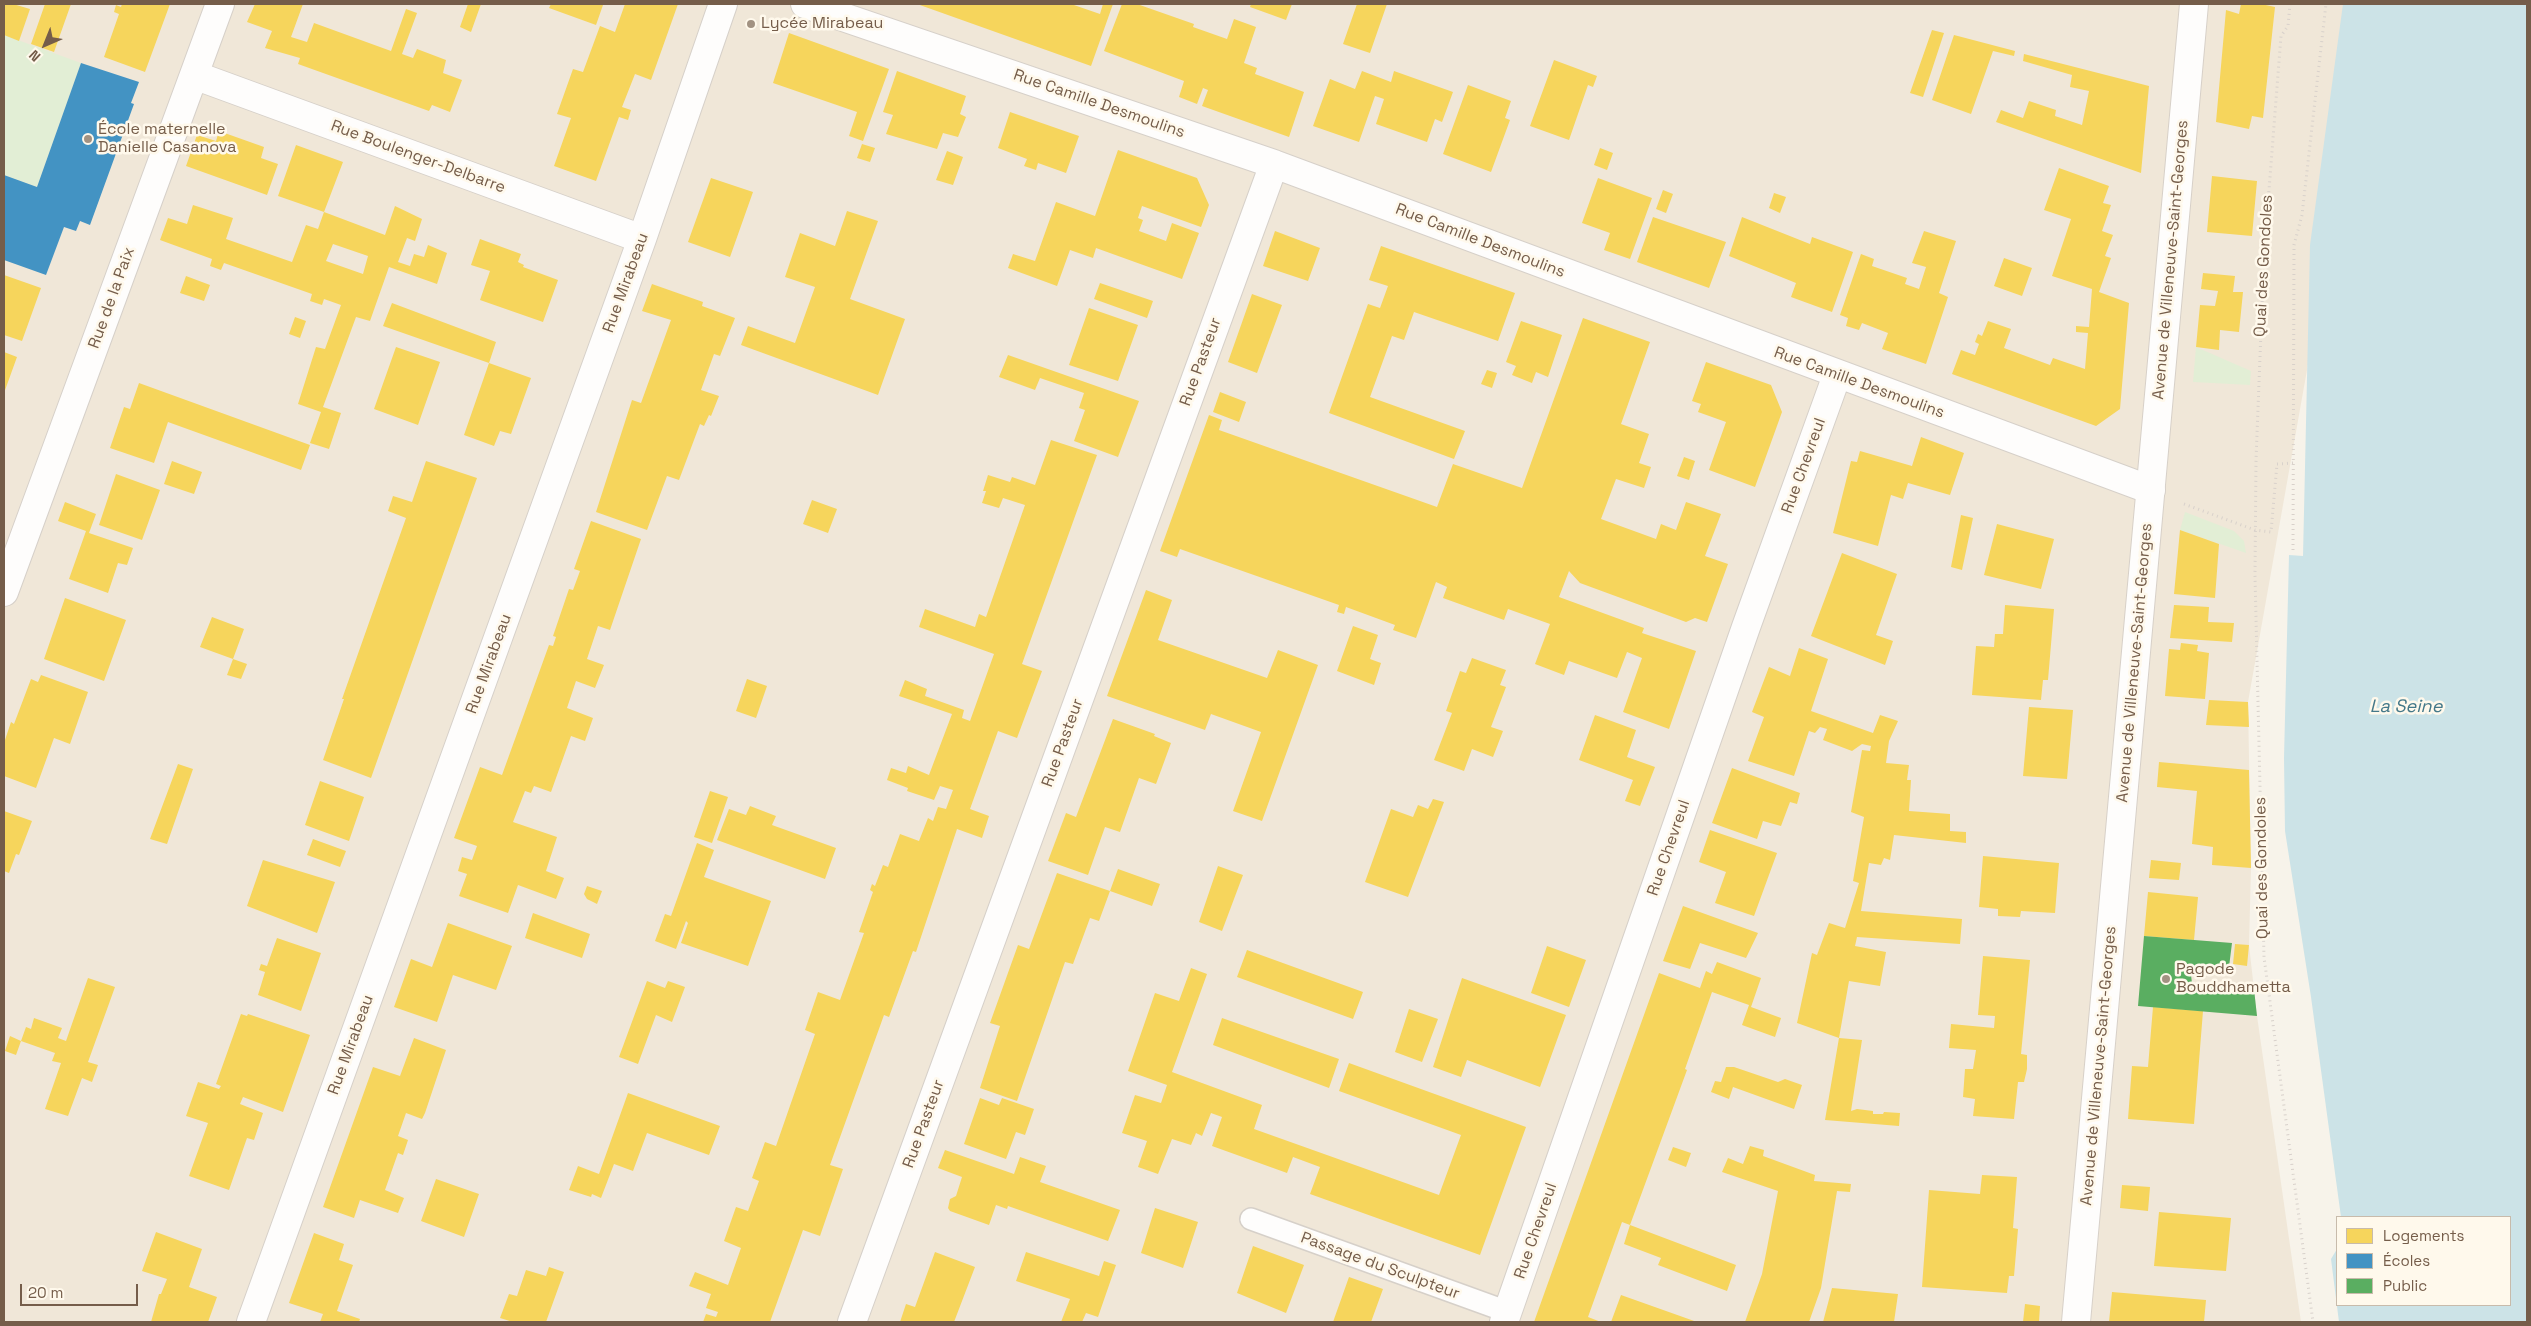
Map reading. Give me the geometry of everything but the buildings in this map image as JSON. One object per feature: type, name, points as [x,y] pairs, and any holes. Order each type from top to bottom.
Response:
[{"type":"street","name":"Rue de la Paix","points":[[4,592],[220,4]]},
{"type":"street","name":"Rue Mirabeau","points":[[251,1322],[642,239],[723,4]]},
{"type":"street","name":"Rue Camille Desmoulins","points":[[805,4],[1274,164],[1837,375],[2151,490]]},
{"type":"street","name":"Avenue de Villeneuve-Saint-Georges","points":[[2076,1322],[2194,4]]},
{"type":"street","name":"Rue Boulenger-Delbarre","points":[[194,75],[642,239]]},
{"type":"street","name":"Rue Pasteur","points":[[852,1322],[1274,164]]},
{"type":"street","name":"Rue Chevreul","points":[[1506,1317],[1746,627],[1837,375]]},
{"type":"lane","name":"Passage du Sculpteur","points":[[1251,1220],[1506,1317]]},
{"type":"path","name":"Quai des Gondoles","points":[[2290,4],[2288,26],[2281,36],[2265,227],[2255,530],[2264,957],[2313,1322]]},
{"type":"path","points":[[2294,550],[2294,245],[2302,215],[2326,4]]},
{"type":"path","points":[[2180,502],[2255,530],[2271,532],[2277,464],[2294,463]]},
{"type":"shaded area","points":[[4,4],[2372,4],[2248,702],[2251,868],[2249,945],[2257,1016],[2301,1322],[4,1322]]},
{"type":"green space","points":[[4,35],[81,63],[37,187],[4,175]]},
{"type":"green space","points":[[2196,347],[2251,371],[2250,385],[2193,382]]},
{"type":"green space","points":[[2185,512],[2234,531],[2244,541],[2246,553],[2180,530]]},
{"type":"water","name":"La Seine","points":[[2343,4],[2527,4],[2527,1322],[2339,1322],[2337,1306],[2511,1306],[2511,1216],[2341,1216],[2311,997],[2285,831],[2284,758],[2289,555],[2303,556],[2310,245]]},
{"type":"water","name":"La Seine","points":[[2336,1251],[2336,1298],[2331,1259]]},
{"type":"place","name":"Lycée Mirabeau","points":[[751,24]]},
{"type":"place","name":"École maternelle Danielle Casanova","points":[[88,139]]},
{"type":"place","name":"Pagode Bouddhametta","points":[[2166,979]]}]
